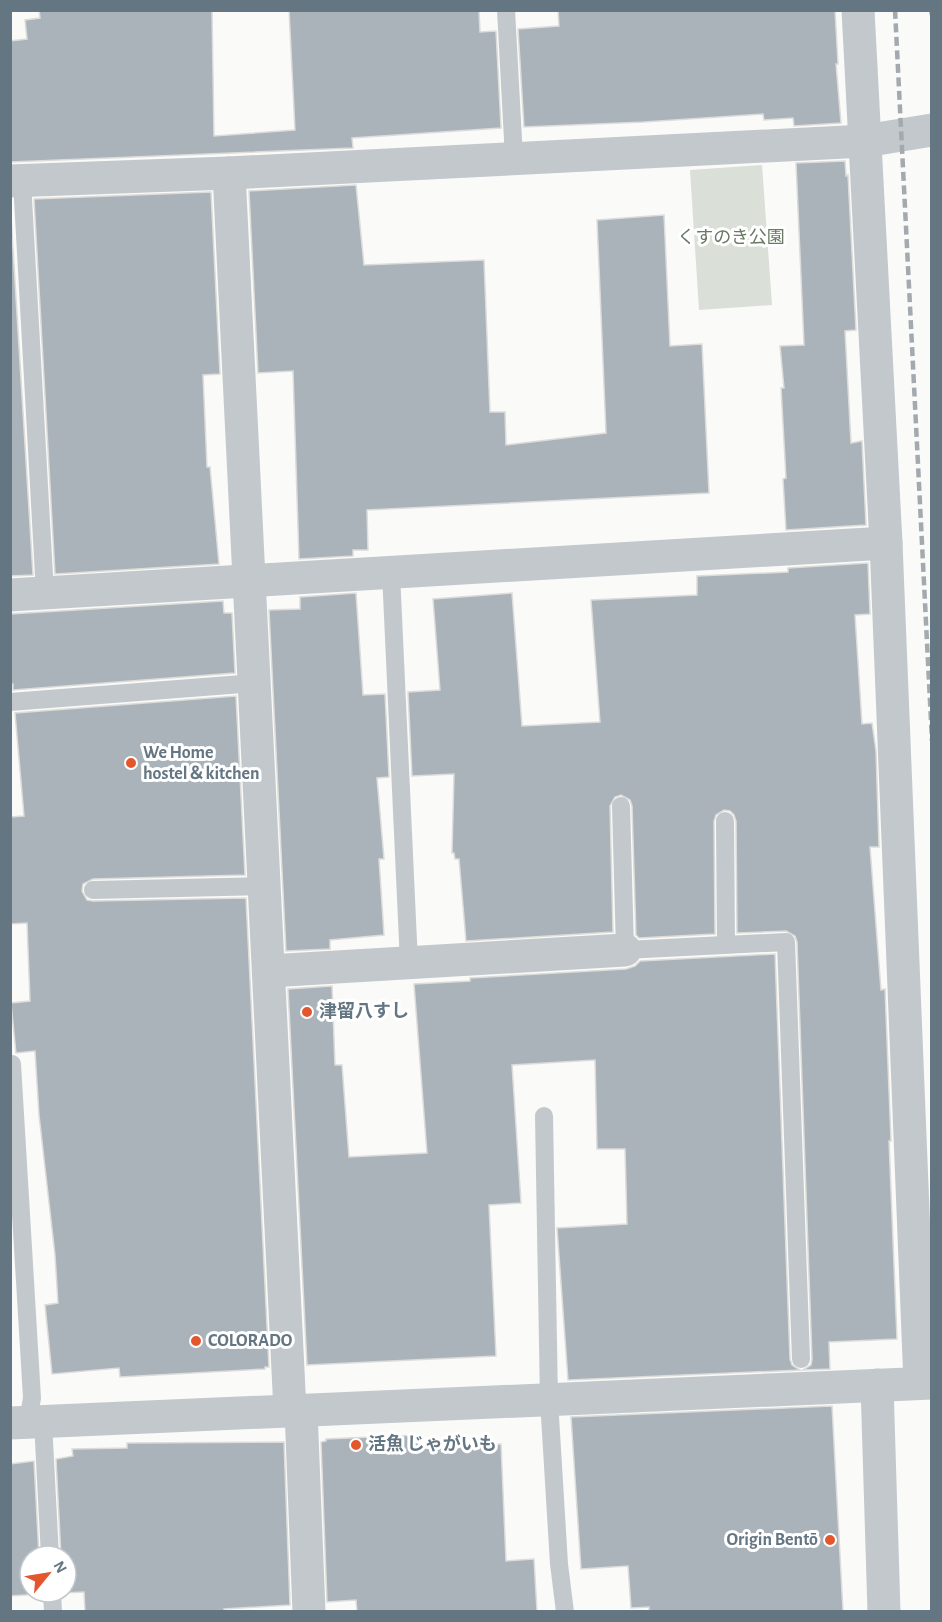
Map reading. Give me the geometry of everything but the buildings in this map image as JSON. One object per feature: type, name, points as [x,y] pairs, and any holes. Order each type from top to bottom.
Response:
[{"type":"street","points":[[27,1423],[926,1383],[858,10]]},
{"type":"street","points":[[16,181],[229,173],[865,141],[932,130]]},
{"type":"street","points":[[229,173],[264,886],[309,1611]]},
{"type":"street","points":[[10,595],[885,543]]},
{"type":"street","points":[[269,971],[625,950]]},
{"type":"street","points":[[877,1385],[884,1611]]},
{"type":"lane","points":[[506,10],[514,158]]},
{"type":"lane","points":[[16,181],[45,593]]},
{"type":"lane","points":[[391,573],[409,963]]},
{"type":"lane","points":[[10,702],[255,683]]},
{"type":"lane","points":[[621,806],[625,950],[786,942],[801,1359]]},
{"type":"lane","points":[[725,821],[726,944]]},
{"type":"lane","points":[[93,890],[264,886]]},
{"type":"lane","points":[[12,1064],[32,1398],[27,1423],[48,1544]]},
{"type":"lane","points":[[544,1116],[549,1400],[559,1564],[565,1611]]},
{"type":"green space","name":"くすのき公園","points":[[762,165],[772,305],[699,310],[690,170]]},
{"type":"railway","points":[[895,10],[932,741]]},
{"type":"railway","points":[[931,10],[932,15]]},
{"type":"place","name":"We Home hostel＆kitchen","points":[[131,763]]},
{"type":"place","name":"津留八すし","points":[[307,1012]]},
{"type":"place","name":"COLORADO","points":[[196,1341]]},
{"type":"place","name":"活魚 じゃがいも","points":[[356,1445]]},
{"type":"place","name":"Origin Bentō","points":[[830,1540]]}]
